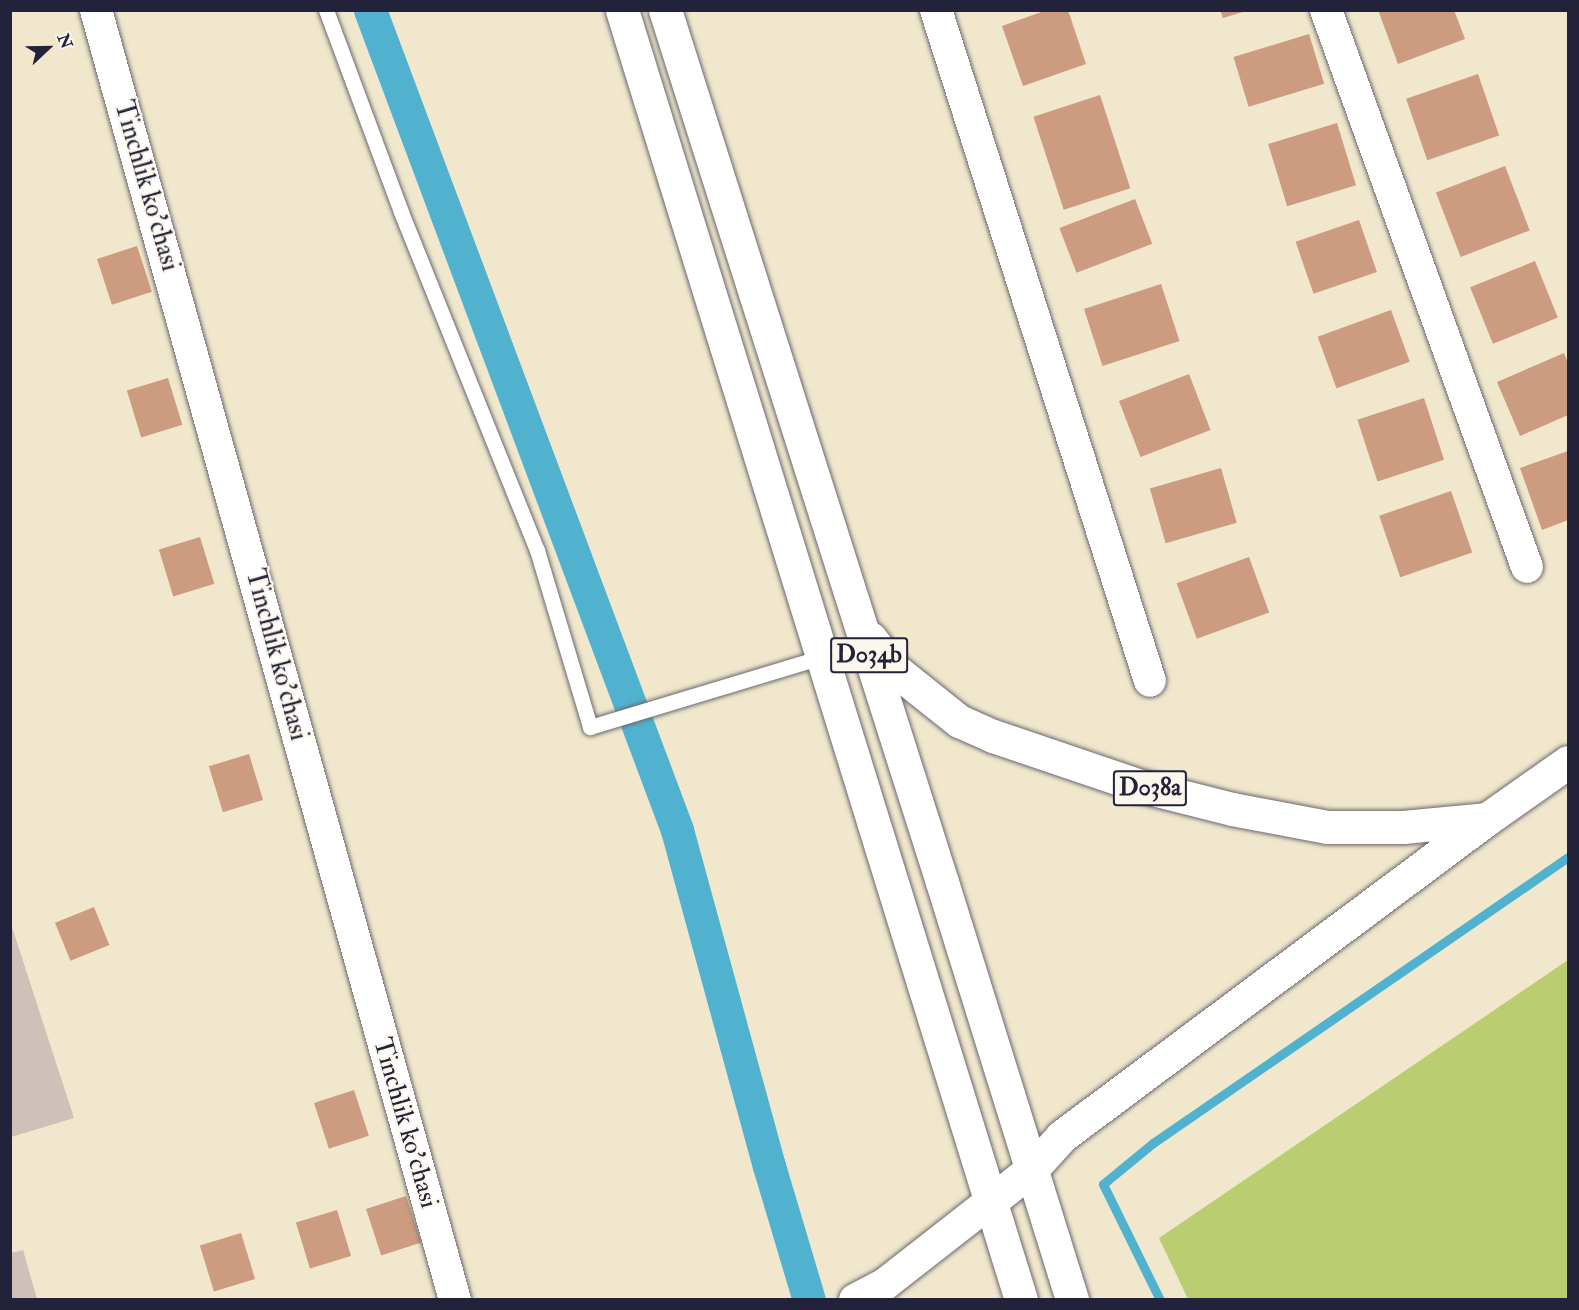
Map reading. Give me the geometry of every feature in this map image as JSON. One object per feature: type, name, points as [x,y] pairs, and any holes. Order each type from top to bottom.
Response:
[{"type":"main road","name":"D034b","points":[[622,10],[1021,1299]]},
{"type":"main road","name":"D034b","points":[[664,10],[1033,1168],[1072,1299]]},
{"type":"main road","name":"D038a","points":[[859,625],[895,670],[959,721],[993,736],[1141,786],[1232,809],[1327,827],[1403,827],[1487,819]]},
{"type":"main road","name":"D038a","points":[[1033,1168],[1062,1136],[1487,819],[1569,762]]},
{"type":"main road","points":[[990,1202],[1033,1168]]},
{"type":"street","name":"Tinchlik ko'chasi","points":[[96,10],[455,1299]]},
{"type":"street","points":[[936,10],[1150,681]]},
{"type":"street","points":[[1326,10],[1527,567]]},
{"type":"street","points":[[855,1299],[885,1284],[990,1202]]},
{"type":"lane","points":[[326,10],[400,212],[537,550],[590,727],[822,657]]},
{"type":"shaded area","points":[[10,921],[74,1118],[11,1137],[10,1137]]},
{"type":"shaded area","points":[[23,1250],[37,1299],[11,1299],[11,1253]]},
{"type":"green space","points":[[1568,960],[1568,1299],[1188,1299],[1159,1238]]},
{"type":"building","points":[[1047,10],[1068,10],[1086,64],[1023,86],[1002,26]]},
{"type":"building","points":[[1220,10],[1246,10],[1246,11],[1223,18]]},
{"type":"building","points":[[1378,10],[1454,10],[1465,39],[1398,64]]},
{"type":"building","points":[[1309,34],[1324,84],[1249,107],[1233,57]]},
{"type":"building","points":[[1478,74],[1499,135],[1427,160],[1406,99]]},
{"type":"building","points":[[1100,95],[1130,188],[1064,210],[1033,117]]},
{"type":"building","points":[[1337,123],[1356,185],[1287,206],[1268,144]]},
{"type":"building","points":[[1505,166],[1530,230],[1461,257],[1436,193]]},
{"type":"building","points":[[1135,199],[1152,244],[1077,273],[1059,228]]},
{"type":"building","points":[[1359,220],[1377,272],[1314,294],[1296,242]]},
{"type":"building","points":[[137,246],[152,292],[112,305],[97,259]]},
{"type":"building","points":[[1535,261],[1558,318],[1493,344],[1470,287]]},
{"type":"building","points":[[1161,284],[1180,341],[1103,366],[1084,309]]},
{"type":"building","points":[[1391,310],[1410,362],[1337,388],[1318,337]]},
{"type":"building","points":[[1564,353],[1568,363],[1568,415],[1520,436],[1497,382]]},
{"type":"building","points":[[1189,374],[1211,430],[1140,457],[1119,401]]},
{"type":"building","points":[[168,378],[182,425],[141,437],[127,391]]},
{"type":"building","points":[[1424,398],[1444,460],[1378,481],[1357,420]]},
{"type":"building","points":[[1568,451],[1568,520],[1542,530],[1520,468]]},
{"type":"building","points":[[1221,468],[1237,523],[1166,543],[1150,488]]},
{"type":"building","points":[[1451,491],[1472,552],[1400,577],[1379,516]]},
{"type":"building","points":[[200,537],[214,584],[173,596],[159,550]]},
{"type":"building","points":[[1249,557],[1269,612],[1197,639],[1177,583]]},
{"type":"building","points":[[249,754],[263,800],[223,812],[209,766]]},
{"type":"building","points":[[94,907],[109,945],[70,961],[55,923]]},
{"type":"building","points":[[354,1090],[369,1136],[329,1149],[314,1103]]},
{"type":"building","points":[[406,1196],[421,1243],[381,1256],[366,1209]]},
{"type":"building","points":[[337,1210],[351,1256],[310,1268],[296,1223]]},
{"type":"building","points":[[241,1233],[255,1279],[214,1291],[200,1246]]},
{"type":"waterway","points":[[370,10],[677,830],[769,1166],[809,1300]]},
{"type":"waterway","points":[[1160,1300],[1103,1184],[1153,1143],[1568,857]]}]
